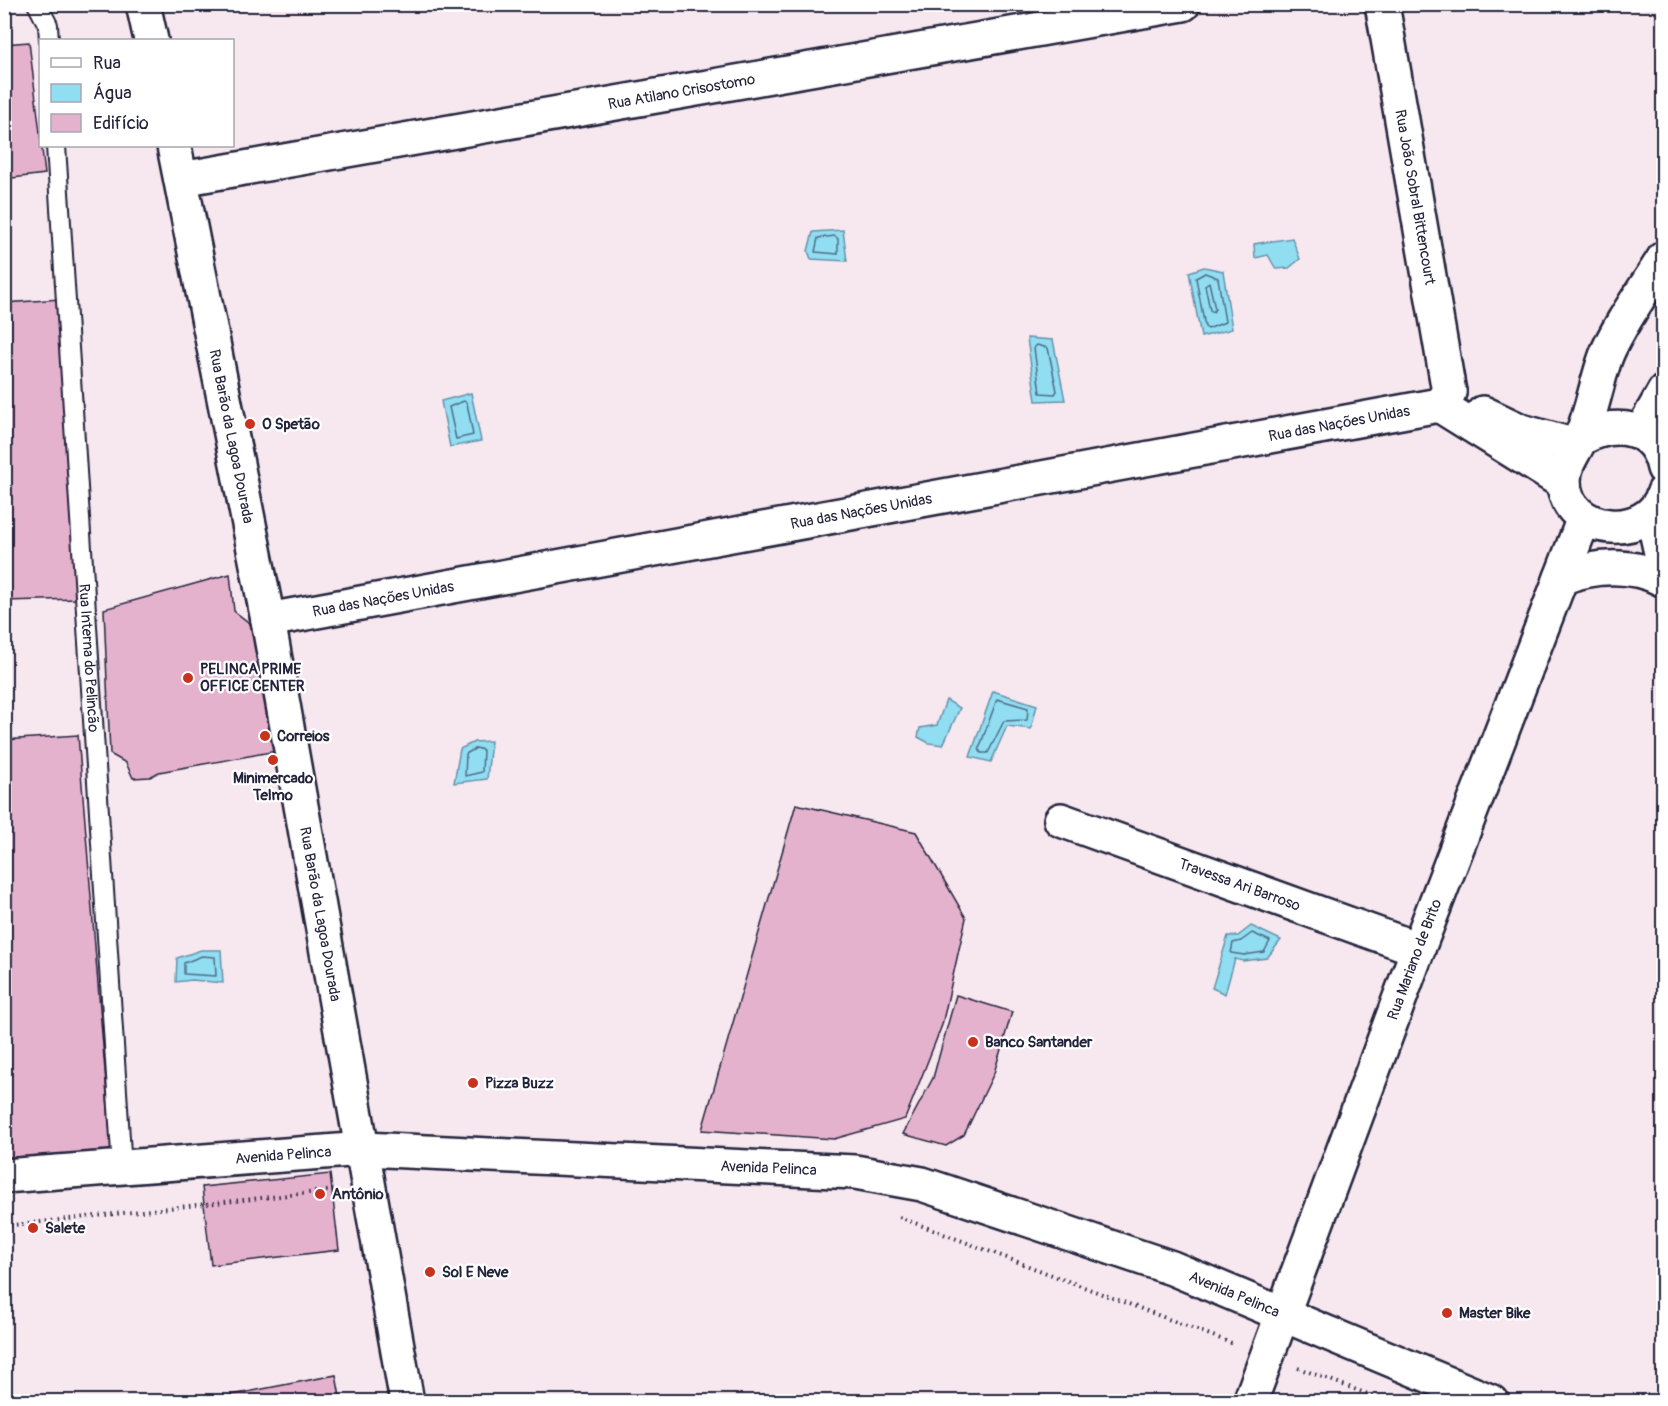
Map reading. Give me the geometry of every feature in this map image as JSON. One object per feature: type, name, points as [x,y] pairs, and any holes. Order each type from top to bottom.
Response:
[{"type":"street","points":[[143,4],[151,39]]},
{"type":"street","name":"Rua Atilano Crisostomo","points":[[181,180],[1183,4]]},
{"type":"street","name":"Rua João Sobral Bittencourt","points":[[1382,4],[1444,398]]},
{"type":"street","name":"Rua Barão da Lagoa Dourada","points":[[174,147],[268,620],[364,1149],[407,1401]]},
{"type":"street","points":[[1658,502],[1631,526],[1606,528],[1584,518],[1570,503],[1572,457],[1607,354],[1664,258]]},
{"type":"street","points":[[1641,433],[1664,392]]},
{"type":"street","points":[[1444,398],[1572,457]]},
{"type":"street","name":"Rua das Nações Unidas","points":[[268,620],[1444,398]]},
{"type":"street","points":[[1572,457],[1599,429],[1620,426],[1641,433],[1661,453],[1664,468]]},
{"type":"street","points":[[1658,502],[1664,566]]},
{"type":"street","name":"Rua Mariano de Brito","points":[[1250,1401],[1418,949],[1584,518]]},
{"type":"street","points":[[1562,578],[1592,568],[1610,568],[1645,573],[1664,580]]},
{"type":"street","name":"Travessa Ari Barroso","points":[[1061,820],[1418,949]]},
{"type":"street","name":"Avenida Pelinca","points":[[4,1176],[123,1169],[364,1149],[855,1172],[922,1184],[1172,1268],[1492,1401]]},
{"type":"lane","points":[[37,4],[48,25],[49,39]]},
{"type":"lane","name":"Rua Interna do Pelincão","points":[[56,147],[123,1169]]},
{"type":"path","points":[[4,1226],[347,1189]]},
{"type":"path","points":[[888,1213],[1389,1401]]},
{"type":"water","points":[[843,230],[847,261],[811,259],[808,251],[813,232]]},
{"type":"water","points":[[1292,238],[1300,259],[1289,268],[1276,269],[1268,255],[1255,258],[1254,244]]},
{"type":"water","points":[[1204,267],[1223,271],[1232,329],[1201,337],[1189,272]]},
{"type":"water","points":[[1027,338],[1053,340],[1065,400],[1036,401]]},
{"type":"water","points":[[471,393],[481,441],[450,447],[441,401]]},
{"type":"water","points":[[993,691],[1037,705],[1031,729],[1007,726],[991,762],[970,757]]},
{"type":"water","points":[[946,700],[960,708],[943,745],[929,743],[918,737],[920,728],[937,725]]},
{"type":"water","points":[[491,741],[487,779],[454,783],[460,749],[474,742]]},
{"type":"water","points":[[1251,926],[1281,940],[1267,958],[1243,961],[1235,959],[1225,994],[1212,988],[1228,936],[1238,936]]},
{"type":"water","points":[[201,950],[221,950],[223,983],[192,980],[176,982],[177,958]]},
{"type":"building","points":[[29,42],[39,124],[39,147],[42,147],[45,174],[4,179],[4,44]]},
{"type":"building","points":[[61,299],[79,599],[4,601],[4,303]]},
{"type":"building","name":"PELINCA PRIME OFFICE CENTER","points":[[230,574],[234,611],[261,632],[282,750],[159,772],[150,777],[133,778],[126,763],[110,754],[104,609]]},
{"type":"building","points":[[78,735],[112,1158],[4,1162],[4,740]]},
{"type":"building","points":[[796,804],[916,832],[966,918],[942,1025],[905,1119],[834,1139],[702,1130]]},
{"type":"building","name":"Banco Santander","points":[[956,995],[1012,1012],[994,1073],[964,1135],[946,1146],[903,1134],[933,1078]]},
{"type":"building","points":[[330,1174],[339,1250],[211,1265],[202,1187]]},
{"type":"building","points":[[336,1375],[341,1402],[195,1402]]},
{"type":"place","name":"O Spetão","points":[[250,424]]},
{"type":"place","name":"PELINCA PRIME OFFICE CENTER","points":[[188,678]]},
{"type":"place","name":"Correios","points":[[265,736]]},
{"type":"place","name":"Minimercado Telmo","points":[[273,760]]},
{"type":"place","name":"Banco Santander","points":[[973,1042]]},
{"type":"place","name":"Pizza Buzz","points":[[473,1083]]},
{"type":"place","name":"Antônio","points":[[320,1194]]},
{"type":"place","name":"Salete","points":[[33,1228]]},
{"type":"place","name":"Sol E Neve","points":[[430,1272]]},
{"type":"place","name":"Master Bike","points":[[1447,1313]]}]
